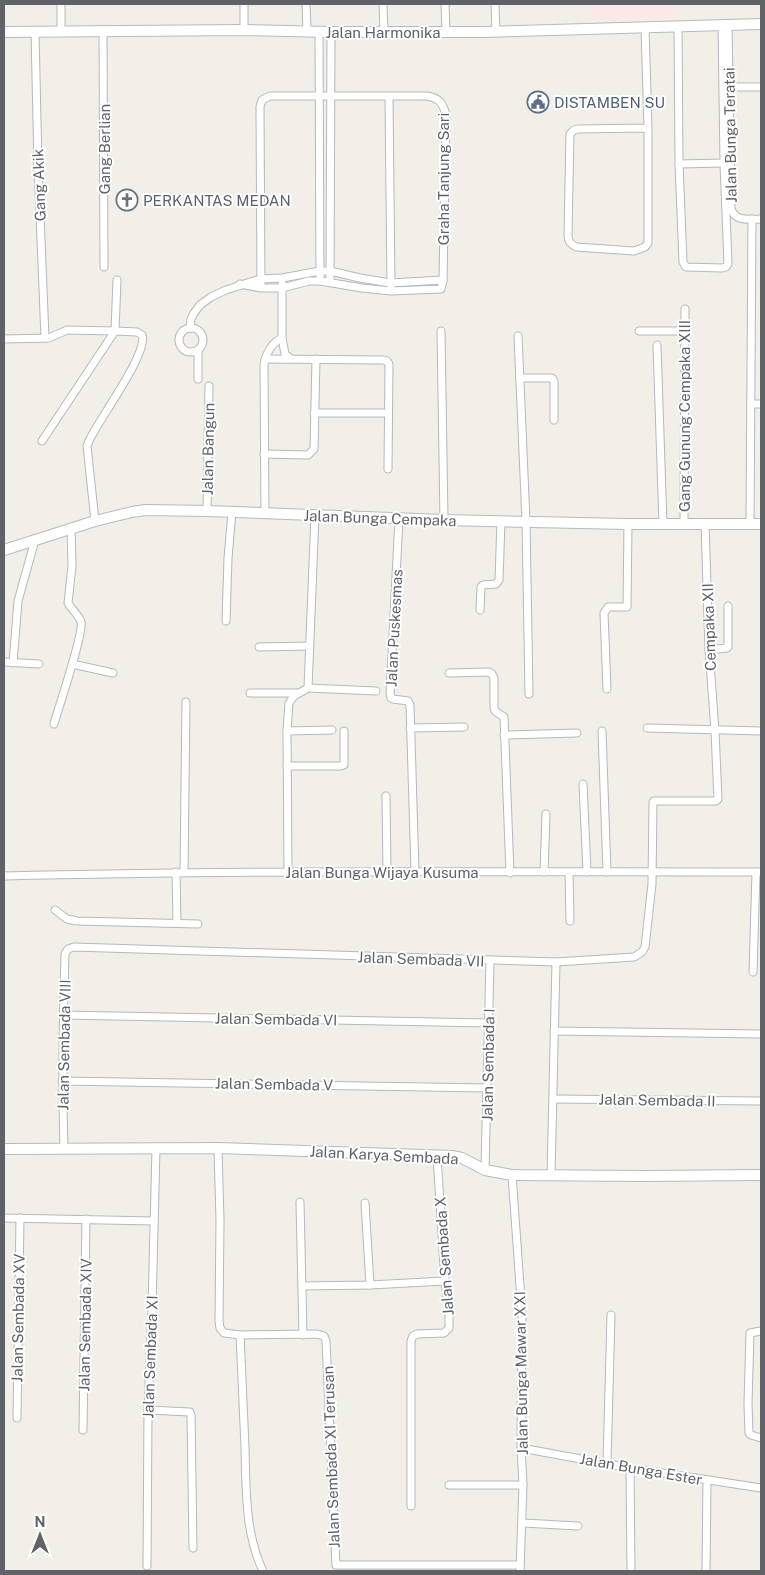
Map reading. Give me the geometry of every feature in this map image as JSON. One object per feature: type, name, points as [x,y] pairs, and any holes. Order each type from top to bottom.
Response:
[{"type":"street","points":[[61,4],[61,31]]},
{"type":"street","points":[[244,4],[244,30]]},
{"type":"street","points":[[306,4],[307,31]]},
{"type":"street","points":[[383,4],[384,31]]},
{"type":"street","points":[[445,4],[446,32]]},
{"type":"street","points":[[495,4],[496,31]]},
{"type":"street","name":"Jalan Harmonika","points":[[4,32],[244,30],[446,32],[761,24]]},
{"type":"street","points":[[678,26],[679,164],[684,265],[686,267],[722,268],[728,264],[724,164],[725,25]]},
{"type":"street","name":"Jalan Bunga Teratai","points":[[725,25],[731,208],[736,217],[761,218]]},
{"type":"street","points":[[645,27],[648,128],[648,243],[645,247],[634,250],[576,247],[570,243],[568,235],[570,134],[578,129],[648,128]]},
{"type":"street","name":"Gang Berlian","points":[[103,31],[104,267]]},
{"type":"street","name":"Gang Akik","points":[[35,32],[45,338]]},
{"type":"street","points":[[319,32],[320,281]]},
{"type":"street","points":[[330,282],[331,32]]},
{"type":"street","name":"Jalan Bunga Teratai","points":[[736,87],[761,87]]},
{"type":"street","name":"Graha Tanjung Sari","points":[[261,288],[261,103],[270,96],[433,98],[438,100],[445,109],[446,115],[443,280]]},
{"type":"street","points":[[389,97],[391,291]]},
{"type":"street","points":[[679,164],[724,164]]},
{"type":"street","points":[[320,177],[330,177]]},
{"type":"street","points":[[750,524],[752,219]]},
{"type":"street","points":[[190,328],[191,319],[200,305],[226,290],[240,284],[260,279],[282,278],[330,271],[390,283],[443,280],[440,290],[391,291],[320,281],[309,281],[282,288],[261,288],[240,284]]},
{"type":"street","points":[[282,278],[282,335],[285,354],[290,358]]},
{"type":"street","points":[[42,441],[115,331],[117,280]]},
{"type":"street","name":"Gang Gunung Cempaka XIII","points":[[684,524],[685,309]]},
{"type":"street","points":[[198,350],[187,351],[180,344],[181,334],[190,328],[198,330],[203,338],[201,347],[198,350],[198,379]]},
{"type":"street","points":[[4,338],[45,338],[55,336],[67,330],[137,332],[142,335],[143,342],[128,376],[89,441],[95,521]]},
{"type":"street","points":[[440,331],[444,520]]},
{"type":"street","points":[[639,331],[685,331]]},
{"type":"street","points":[[265,514],[265,359],[270,347],[282,335]]},
{"type":"street","points":[[518,336],[526,521],[529,694]]},
{"type":"street","points":[[657,345],[663,524]]},
{"type":"street","points":[[265,359],[387,361],[388,469]]},
{"type":"street","points":[[264,454],[310,454],[314,449],[316,359]]},
{"type":"street","points":[[520,378],[552,378],[554,381],[554,420]]},
{"type":"street","name":"Jalan Bangun","points":[[207,511],[209,386]]},
{"type":"street","points":[[751,404],[761,404]]},
{"type":"street","points":[[314,413],[388,413]]},
{"type":"street","name":"Jalan Bunga Cempaka","points":[[4,550],[95,521],[139,511],[207,511],[399,519],[628,524],[761,524]]},
{"type":"street","points":[[226,621],[232,512]]},
{"type":"street","points":[[308,688],[315,515]]},
{"type":"street","name":"Jalan Puskesmas","points":[[399,519],[390,693],[391,698],[410,703],[415,872]]},
{"type":"street","points":[[480,610],[481,587],[483,585],[496,584],[499,580],[500,521]]},
{"type":"street","name":"Cempaka XII","points":[[652,872],[653,801],[716,801],[718,799],[709,650],[705,523]]},
{"type":"street","points":[[607,690],[604,613],[608,607],[627,606],[628,524]]},
{"type":"street","points":[[54,724],[82,624],[68,603],[72,566],[71,528]]},
{"type":"street","points":[[13,663],[18,601],[35,540]]},
{"type":"street","points":[[709,650],[728,647],[728,606]]},
{"type":"street","points":[[259,647],[309,646]]},
{"type":"street","points":[[4,662],[39,664]]},
{"type":"street","points":[[72,664],[113,673]]},
{"type":"street","points":[[449,673],[489,672],[494,678],[494,708],[495,711],[504,717],[510,873]]},
{"type":"street","points":[[288,872],[287,731],[289,702],[308,688],[376,691]]},
{"type":"street","points":[[250,693],[300,693]]},
{"type":"street","points":[[176,923],[180,872],[186,702]]},
{"type":"street","points":[[410,728],[464,727]]},
{"type":"street","points":[[647,728],[761,731]]},
{"type":"street","points":[[287,731],[332,730]]},
{"type":"street","points":[[288,766],[344,765],[344,731]]},
{"type":"street","points":[[602,731],[607,872]]},
{"type":"street","points":[[504,735],[577,733]]},
{"type":"street","points":[[583,784],[587,872]]},
{"type":"street","points":[[386,796],[387,872]]},
{"type":"street","points":[[544,872],[546,814]]},
{"type":"street","name":"Jalan Bunga Wijaya Kusuma","points":[[4,876],[180,872],[759,872]]},
{"type":"street","points":[[569,872],[570,921]]},
{"type":"street","name":"Jalan Sembada VII","points":[[74,947],[490,961],[556,962],[634,957],[642,952],[645,947],[652,872]]},
{"type":"street","points":[[753,972],[759,872]]},
{"type":"street","points":[[55,910],[67,920],[76,921],[198,924]]},
{"type":"street","name":"Jalan Sembada VIII","points":[[64,1148],[62,1081],[65,954],[68,949],[74,947]]},
{"type":"street","name":"Jalan Sembada I","points":[[486,1170],[490,961]]},
{"type":"street","points":[[551,1175],[556,962]]},
{"type":"street","name":"Jalan Sembada VI","points":[[63,1015],[488,1023]]},
{"type":"street","points":[[554,1031],[761,1034]]},
{"type":"street","name":"Jalan Sembada V","points":[[62,1081],[487,1088]]},
{"type":"street","name":"Jalan Sembada II","points":[[553,1099],[761,1101]]},
{"type":"street","name":"Jalan Sembada XI","points":[[147,1566],[148,1410],[156,1148]]},
{"type":"street","points":[[218,1148],[220,1221],[219,1321],[220,1328],[224,1333],[240,1335],[303,1335],[300,1202]]},
{"type":"street","name":"Jalan Karya Sembada","points":[[4,1149],[218,1148],[437,1156],[462,1158],[486,1170],[512,1175],[761,1175]]},
{"type":"street","name":"Jalan Sembada X","points":[[411,1506],[411,1341],[413,1336],[417,1334],[444,1333],[448,1328],[449,1312],[445,1281],[437,1156]]},
{"type":"street","name":"Jalan Bunga Mawar XXI","points":[[512,1175],[522,1313],[521,1448],[523,1485],[520,1568]]},
{"type":"street","points":[[366,1202],[370,1285]]},
{"type":"street","points":[[4,1218],[154,1221]]},
{"type":"street","name":"Jalan Sembada XV","points":[[17,1418],[20,1218]]},
{"type":"street","name":"Jalan Sembada XIV","points":[[83,1430],[86,1219]]},
{"type":"street","points":[[302,1286],[445,1281]]},
{"type":"street","points":[[607,1463],[611,1315]]},
{"type":"street","points":[[761,1331],[750,1333],[748,1429],[751,1435],[761,1438]]},
{"type":"street","points":[[240,1335],[248,1506],[254,1547],[263,1571]]},
{"type":"street","name":"Jalan Sembada XI Terusan","points":[[303,1335],[322,1335],[326,1341],[336,1565],[520,1568]]},
{"type":"street","points":[[148,1410],[190,1412],[193,1424],[194,1548]]},
{"type":"street","name":"Jalan Bunga Ester","points":[[521,1448],[630,1468],[761,1488]]},
{"type":"street","points":[[630,1468],[631,1571]]},
{"type":"street","points":[[706,1571],[707,1480]]},
{"type":"street","points":[[449,1486],[523,1485]]},
{"type":"street","points":[[522,1523],[578,1526]]},
{"type":"shaded area","points":[[592,4],[675,4],[675,19],[592,19]]},
{"type":"place","name":"DISTAMBEN SU","points":[[538,102]]},
{"type":"place","name":"PERKANTAS MEDAN","points":[[127,200]]}]
